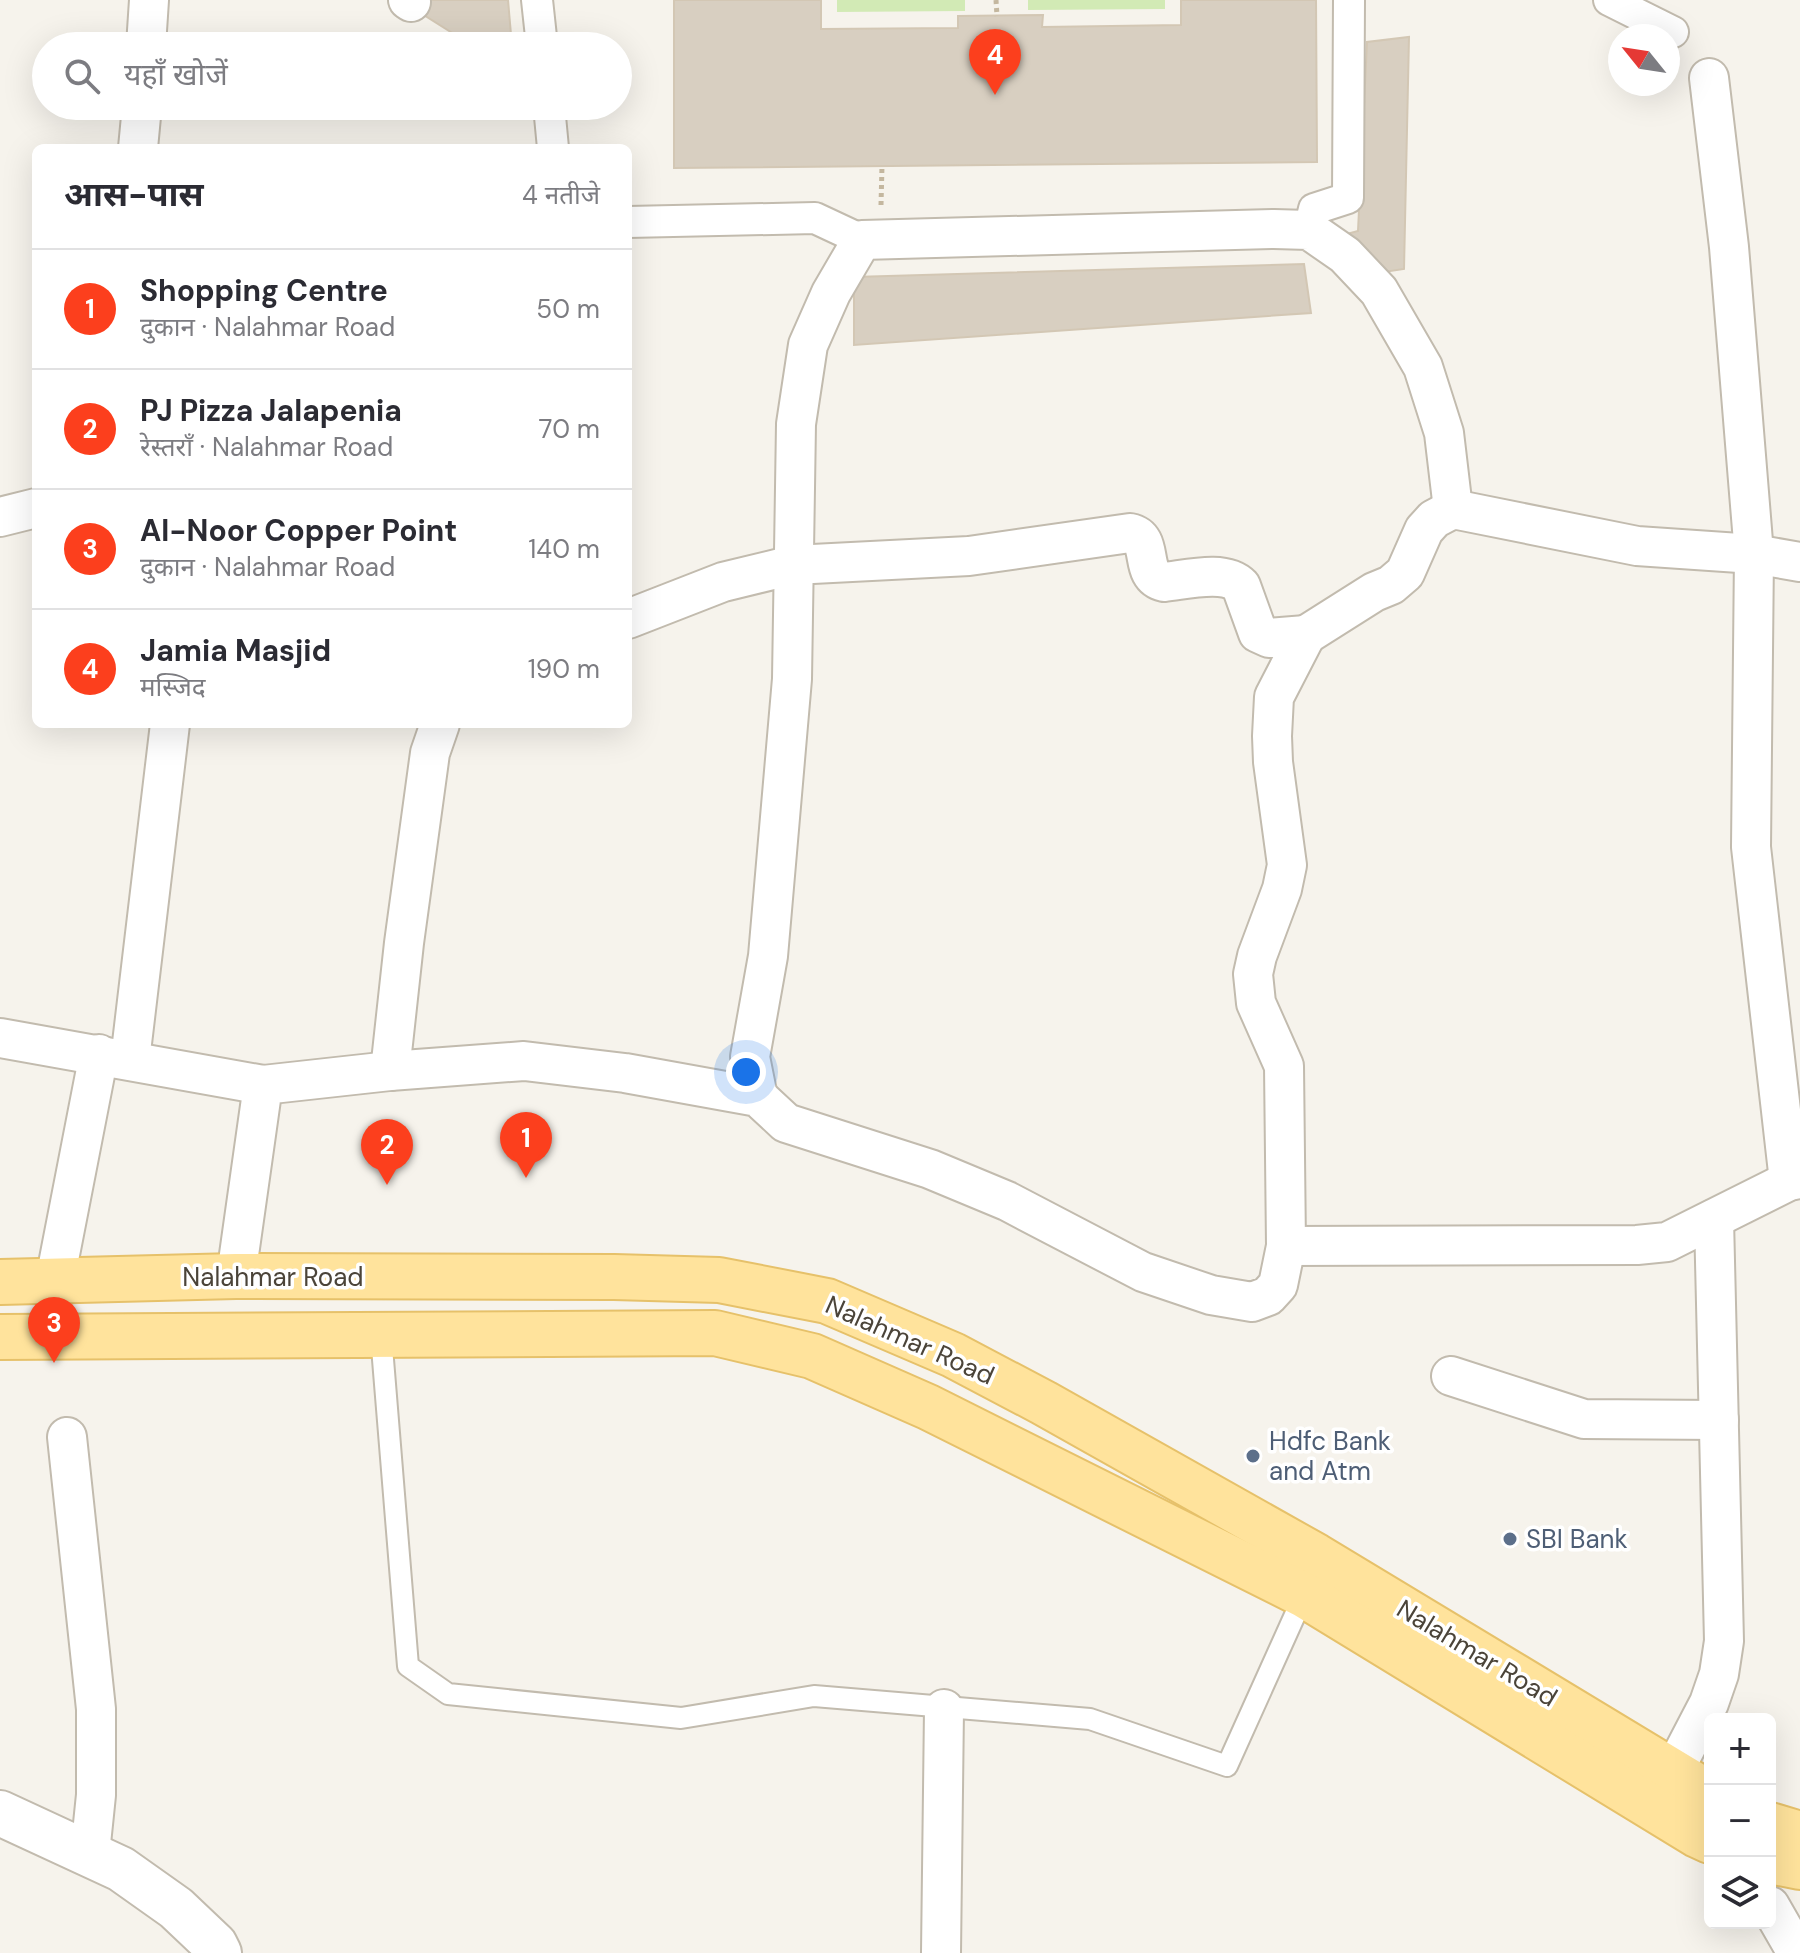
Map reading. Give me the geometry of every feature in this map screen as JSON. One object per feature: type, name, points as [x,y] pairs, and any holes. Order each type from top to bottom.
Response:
[{"type":"main road","name":"Nalahmar Road","points":[[0,1282],[236,1276],[614,1277],[719,1280],[827,1301],[953,1355],[1316,1556],[1663,1790]]},
{"type":"main road","name":"Nalahmar Road","points":[[0,1337],[715,1333],[812,1356],[928,1407],[1304,1595],[1663,1790],[1704,1793]]},
{"type":"main road","points":[[1663,1790],[1704,1834]]},
{"type":"main road","points":[[1776,1827],[1800,1834]]},
{"type":"main road","points":[[1776,1862],[1800,1867]]},
{"type":"street","points":[[147,32],[149,0]]},
{"type":"street","points":[[537,0],[540,32]]},
{"type":"street","points":[[1309,230],[1314,209],[1348,198],[1349,0]]},
{"type":"street","points":[[1609,0],[1657,24]]},
{"type":"street","points":[[1286,1246],[1637,1245],[1667,1242],[1794,1180],[1751,847],[1754,554],[1729,247],[1709,78]]},
{"type":"street","points":[[138,144],[141,120]]},
{"type":"street","points":[[550,120],[553,144]]},
{"type":"street","points":[[632,222],[815,218],[862,240],[1309,230],[1345,255],[1379,291],[1423,367],[1444,433],[1453,509]]},
{"type":"street","points":[[758,1097],[750,1057],[768,956],[792,679],[796,424],[808,345],[831,293],[862,240]]},
{"type":"street","points":[[0,517],[32,509]]},
{"type":"street","points":[[632,617],[723,582],[793,565],[969,556],[1130,533],[1137,534],[1143,540],[1150,574],[1156,580],[1218,578],[1237,582],[1258,633],[1269,638],[1306,635],[1374,592],[1391,585],[1405,573],[1424,530],[1434,519],[1453,509],[1637,546],[1754,554],[1800,562]]},
{"type":"street","points":[[0,1038],[263,1085],[524,1061],[625,1073],[758,1097],[786,1123],[930,1169],[1007,1201],[1143,1272],[1211,1295],[1252,1302],[1268,1296],[1278,1285],[1286,1246],[1284,1066],[1256,1003],[1252,986],[1257,956],[1282,889],[1287,865],[1273,762],[1274,697],[1306,635]]},
{"type":"street","points":[[55,1280],[114,1057],[169,728]]},
{"type":"street","points":[[390,1071],[430,753],[439,728]]},
{"type":"street","points":[[236,1276],[263,1085]]},
{"type":"street","points":[[1663,1790],[1709,1703],[1719,1674],[1724,1641],[1714,1219]]},
{"type":"street","points":[[1451,1376],[1584,1419],[1719,1420]]},
{"type":"street","points":[[67,1437],[96,1709],[96,1795],[90,1853]]},
{"type":"street","points":[[941,1953],[944,1709]]},
{"type":"street","points":[[0,1813],[121,1869],[176,1908],[215,1945],[219,1953]]},
{"type":"street","points":[[1776,1916],[1797,1953]]},
{"type":"lane","points":[[381,1335],[408,1666],[448,1694],[681,1718],[814,1696],[1090,1719],[1227,1766],[1304,1595]]},
{"type":"path","points":[[996,0],[997,16]]},
{"type":"green space","points":[[837,0],[965,0],[965,11],[837,12]]},
{"type":"green space","points":[[1028,0],[1165,0],[1165,9],[1028,10]]},
{"type":"building","points":[[400,0],[508,0],[511,32],[451,32]]},
{"type":"building","points":[[674,0],[821,0],[821,29],[958,28],[958,16],[1043,15],[1042,27],[1181,25],[1181,0],[1316,0],[1317,162],[674,168]]},
{"type":"building","points":[[1409,37],[1404,269],[1384,272],[1343,235],[1358,231],[1367,42]]},
{"type":"building","points":[[1304,264],[1311,313],[854,345],[854,277]]},
{"type":"place","name":"Jamia Masjid","points":[[995,95]]},
{"type":"place","name":"Shopping Centre","points":[[526,1178]]},
{"type":"place","name":"PJ Pizza Jalapenia","points":[[387,1185]]},
{"type":"place","name":"Al-Noor Copper Point","points":[[54,1363]]},
{"type":"place","name":"Hdfc Bank and Atm","points":[[1253,1456]]},
{"type":"place","name":"SBI Bank","points":[[1510,1539]]}]
